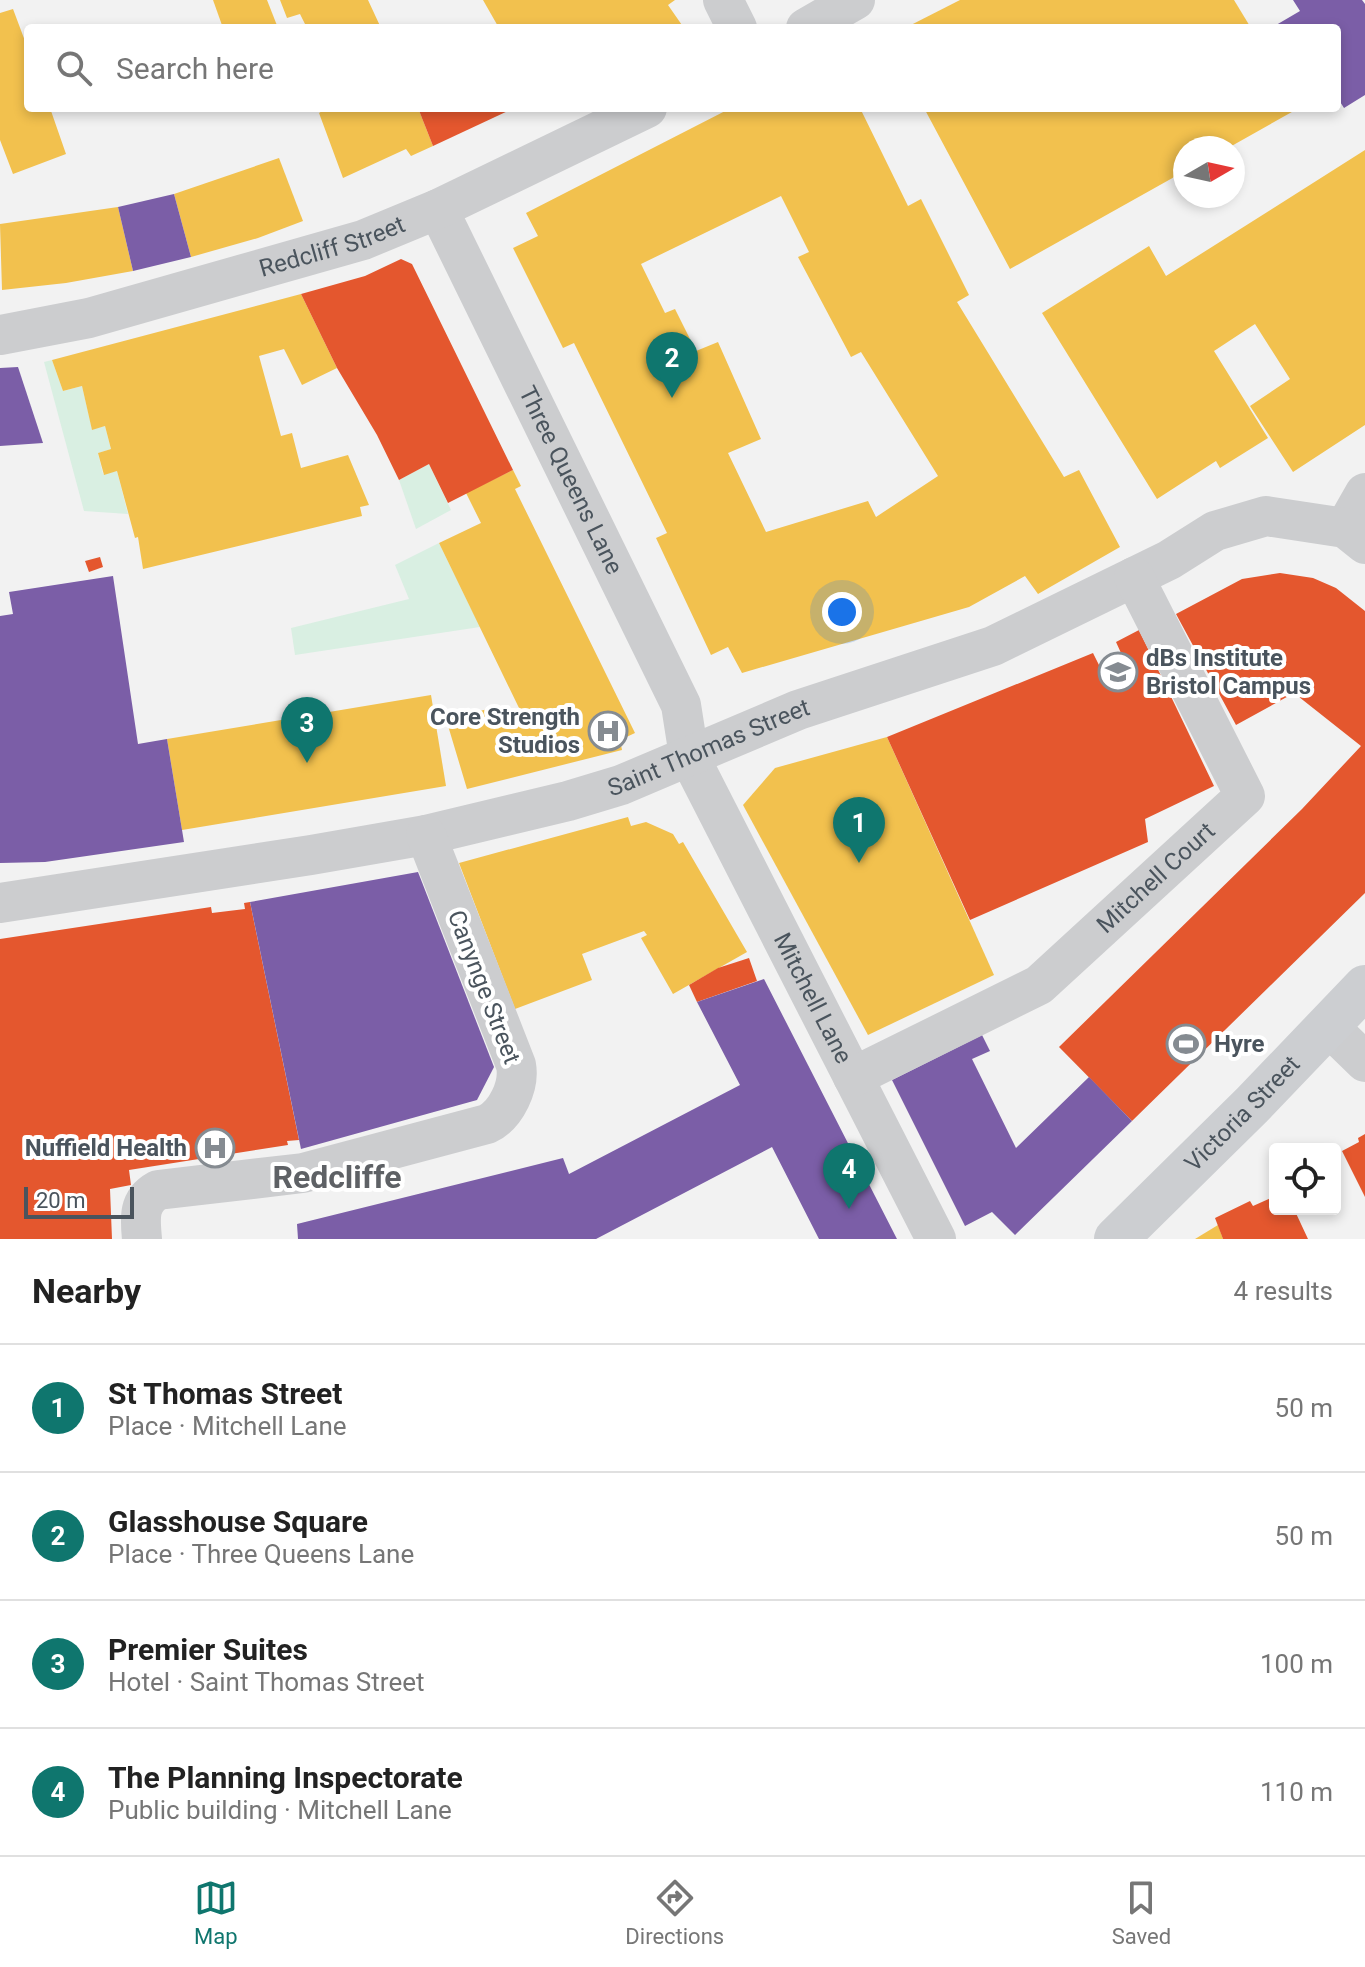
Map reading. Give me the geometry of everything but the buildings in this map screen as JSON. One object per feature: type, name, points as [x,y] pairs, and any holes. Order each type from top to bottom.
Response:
[{"type":"main road","name":"Victoria Street","points":[[1116,1239],[1329,1027],[1365,987]]},
{"type":"street","points":[[723,0],[735,24]]},
{"type":"street","points":[[813,24],[855,0]]},
{"type":"street","name":"Redcliff Street","points":[[0,335],[89,318],[363,240],[438,209],[639,112]]},
{"type":"street","name":"Three Queens Lane","points":[[438,209],[681,705],[689,756]]},
{"type":"street","name":"Saint Thomas Street","points":[[0,903],[426,835],[568,801],[651,774],[798,710],[993,646],[1169,560],[1215,531],[1266,516],[1355,536],[1365,493]]},
{"type":"street","name":"Mitchell Court","points":[[853,1077],[1039,985],[1245,796],[1134,577]]},
{"type":"street","name":"Mitchell Lane","points":[[689,756],[936,1239]]},
{"type":"street","name":"Canynge Street","points":[[142,1239],[142,1205],[148,1196],[158,1190],[303,1173],[487,1124],[502,1115],[516,1084],[516,1065],[426,835]]},
{"type":"street","points":[[1329,1027],[1365,1062]]},
{"type":"green space","points":[[52,360],[63,391],[82,386],[92,429],[105,426],[111,449],[98,453],[103,474],[117,471],[128,514],[84,511],[44,362]]},
{"type":"green space","points":[[429,464],[451,510],[416,529],[399,480]]},
{"type":"green space","points":[[439,543],[480,627],[295,655],[291,628],[409,599],[395,565]]},
{"type":"place","name":"Glasshouse Square","points":[[672,398]]},
{"type":"place","name":"dBs Institute Bristol Campus","points":[[1118,672]]},
{"type":"place","name":"Core Strength Studios","points":[[608,731]]},
{"type":"place","name":"Premier Suites","points":[[307,763]]},
{"type":"place","name":"St Thomas Street","points":[[859,863]]},
{"type":"place","name":"Hyre","points":[[1186,1044]]},
{"type":"place","name":"Nuffield Health","points":[[215,1148]]},
{"type":"place","name":"The Planning Inspectorate","points":[[849,1209]]},
{"type":"district","name":"Redcliffe","points":[[337,1177]]}]
